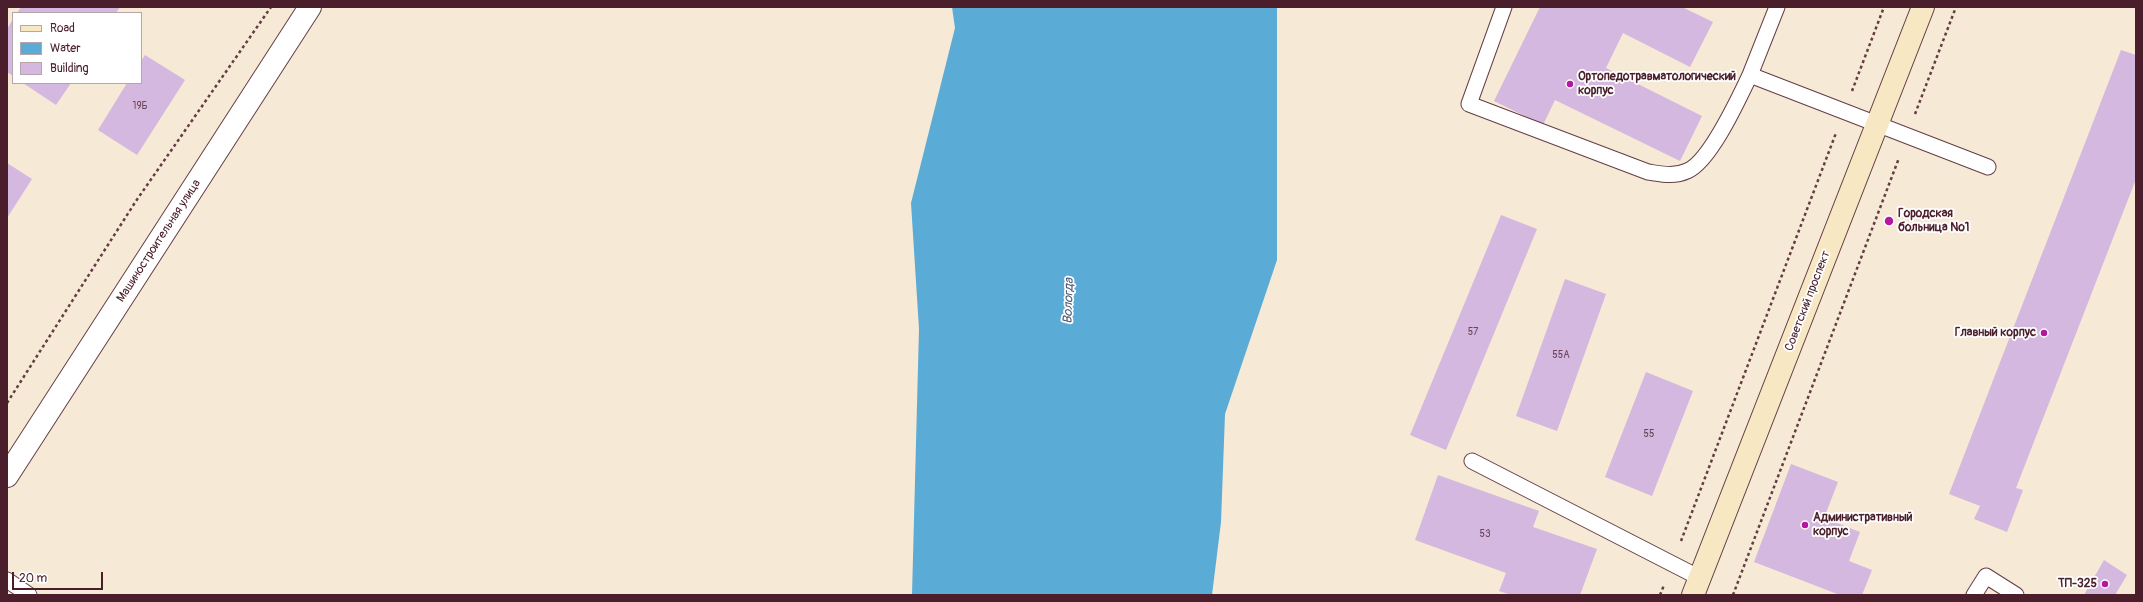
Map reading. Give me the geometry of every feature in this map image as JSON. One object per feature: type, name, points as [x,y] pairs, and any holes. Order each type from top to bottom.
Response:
[{"type":"street","name":"Машиностроительная улица","points":[[7,476],[310,7]]},
{"type":"street","name":"Советский проспект","points":[[1696,587],[1923,7]]},
{"type":"lane","points":[[1504,7],[1469,104],[1648,172],[1670,176],[1689,171],[1706,154],[1722,130],[1750,75],[1777,7]]},
{"type":"lane","points":[[1750,75],[1988,167]]},
{"type":"lane","points":[[1472,461],[1672,564],[1696,587]]},
{"type":"lane","points":[[1974,595],[1986,576],[2016,595]]},
{"type":"lane","points":[[7,580],[29,595]]},
{"type":"path","points":[[7,404],[136,201],[271,7]]},
{"type":"path","points":[[1660,595],[1884,7]]},
{"type":"path","points":[[1735,594],[1956,7]]},
{"type":"water","name":"Вологда","points":[[952,7],[1277,7],[1277,260],[1225,414],[1221,522],[1212,595],[912,595],[919,329],[911,203],[955,28]]},
{"type":"building","points":[[21,7],[120,7],[117,12],[18,12]]},
{"type":"building","name":"Ортопедотравматологический корпус","points":[[1540,7],[1682,7],[1713,22],[1690,67],[1623,33],[1606,68],[1702,116],[1680,161],[1555,100],[1543,125],[1494,101]]},
{"type":"building","points":[[12,21],[12,75],[7,72],[7,29]]},
{"type":"building","name":"Главный корпус","points":[[2121,50],[2136,55],[2136,179],[2016,488],[2023,490],[2007,532],[1974,519],[1980,506],[1949,494]]},
{"type":"building","points":[[145,55],[185,80],[137,155],[98,130],[126,84],[142,84],[142,60]]},
{"type":"building","points":[[24,84],[70,84],[56,105]]},
{"type":"building","points":[[7,163],[32,179],[7,218]]},
{"type":"building","points":[[1501,215],[1537,229],[1446,450],[1410,435]]},
{"type":"building","points":[[1565,279],[1606,294],[1557,431],[1516,416]]},
{"type":"building","points":[[1646,372],[1693,391],[1652,496],[1605,477]]},
{"type":"building","name":"Административный корпус","points":[[1791,464],[1838,482],[1824,518],[1860,532],[1849,561],[1872,570],[1862,595],[1840,595],[1754,562]]},
{"type":"building","points":[[1438,475],[1539,511],[1533,527],[1597,549],[1580,595],[1511,595],[1499,591],[1506,573],[1415,540]]},
{"type":"building","name":"ТП-325","points":[[2104,560],[2127,575],[2115,595],[2084,595]]},
{"type":"place","name":"Ортопедотравматологический корпус","points":[[1570,84]]},
{"type":"place","name":"Городская больница №1","points":[[1889,221]]},
{"type":"place","name":"Главный корпус","points":[[2044,333]]},
{"type":"place","name":"Административный корпус","points":[[1805,525]]},
{"type":"place","name":"ТП-325","points":[[2105,584]]}]
